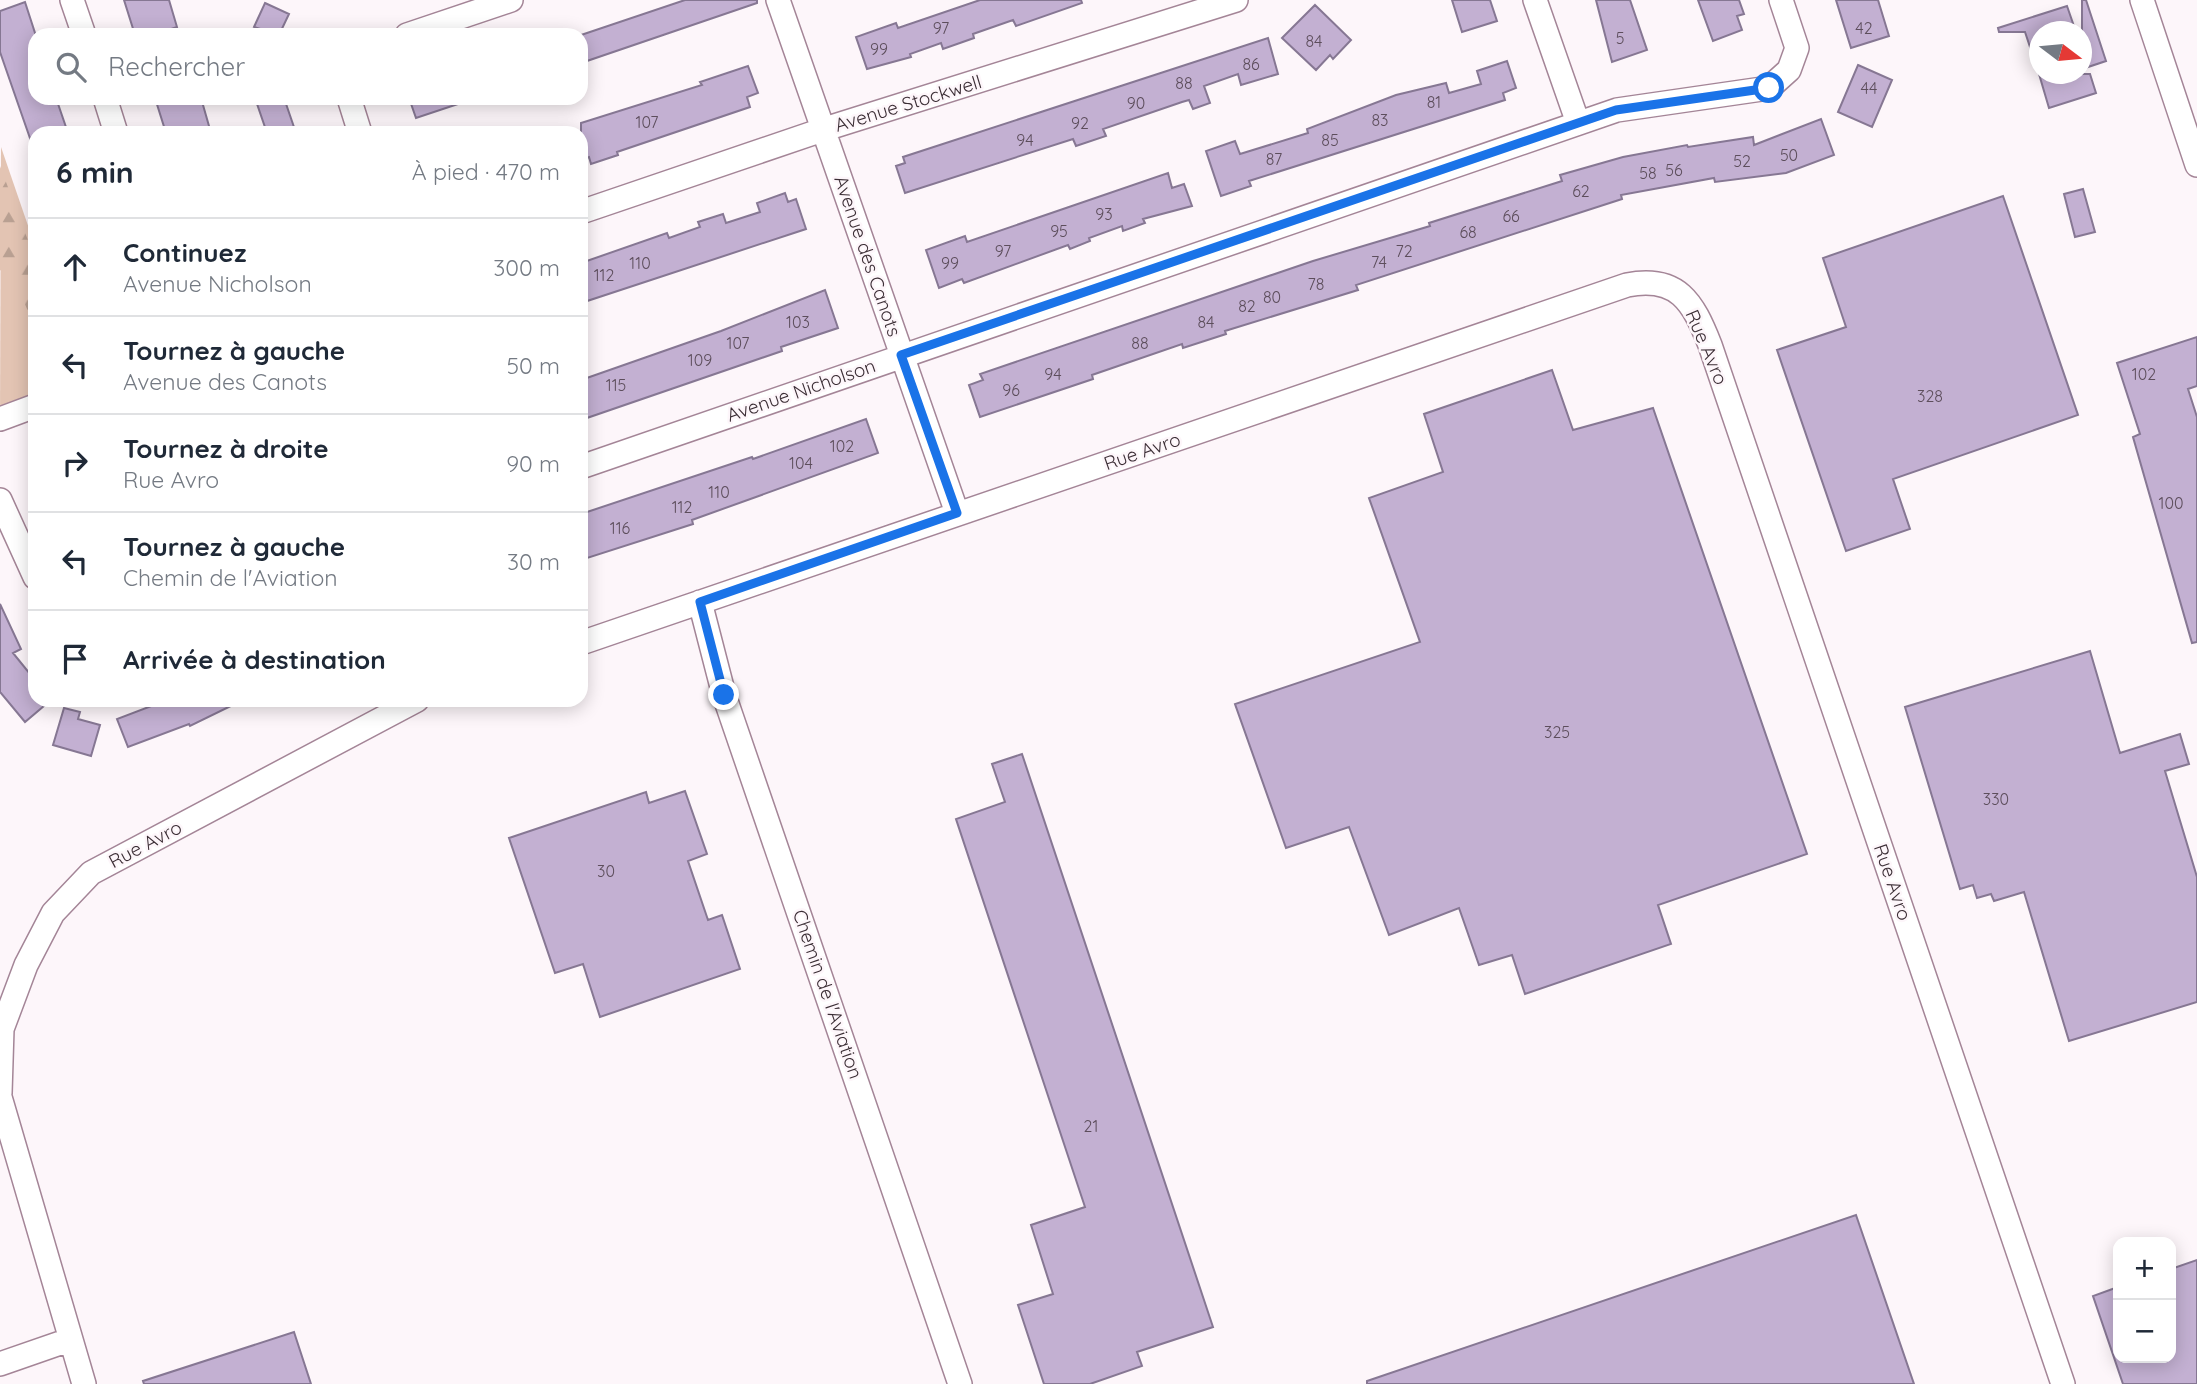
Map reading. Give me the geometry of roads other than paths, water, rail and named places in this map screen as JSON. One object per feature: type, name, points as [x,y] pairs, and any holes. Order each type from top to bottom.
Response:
[{"type":"street","points":[[72,0],[82,28]]},
{"type":"street","points":[[428,28],[511,0]]},
{"type":"street","name":"Avenue des Canots","points":[[778,0],[957,513]]},
{"type":"street","name":"Avenue Stockwell","points":[[588,210],[825,129],[1236,0]]},
{"type":"street","points":[[1535,0],[1578,123]]},
{"type":"street","name":"Avenue Nicholson","points":[[588,465],[1616,110],[1769,88],[1788,70],[1797,48],[1781,0]]},
{"type":"street","points":[[2143,0],[2197,165]]},
{"type":"street","points":[[107,105],[115,126]]},
{"type":"street","points":[[351,105],[358,126]]},
{"type":"street","name":"Rue Avro","points":[[588,641],[1627,285],[1657,282],[1682,295],[1701,322],[1710,345],[2063,1384]]},
{"type":"street","points":[[0,419],[28,409]]},
{"type":"street","points":[[0,500],[28,562]]},
{"type":"street","name":"Chemin de l'Aviation","points":[[700,602],[724,695],[961,1384]]},
{"type":"street","name":"Rue Avro","points":[[84,1384],[69,1340],[0,1095],[2,1028],[26,965],[53,914],[91,873],[404,707]]},
{"type":"street","points":[[0,1364],[69,1340]]}]
